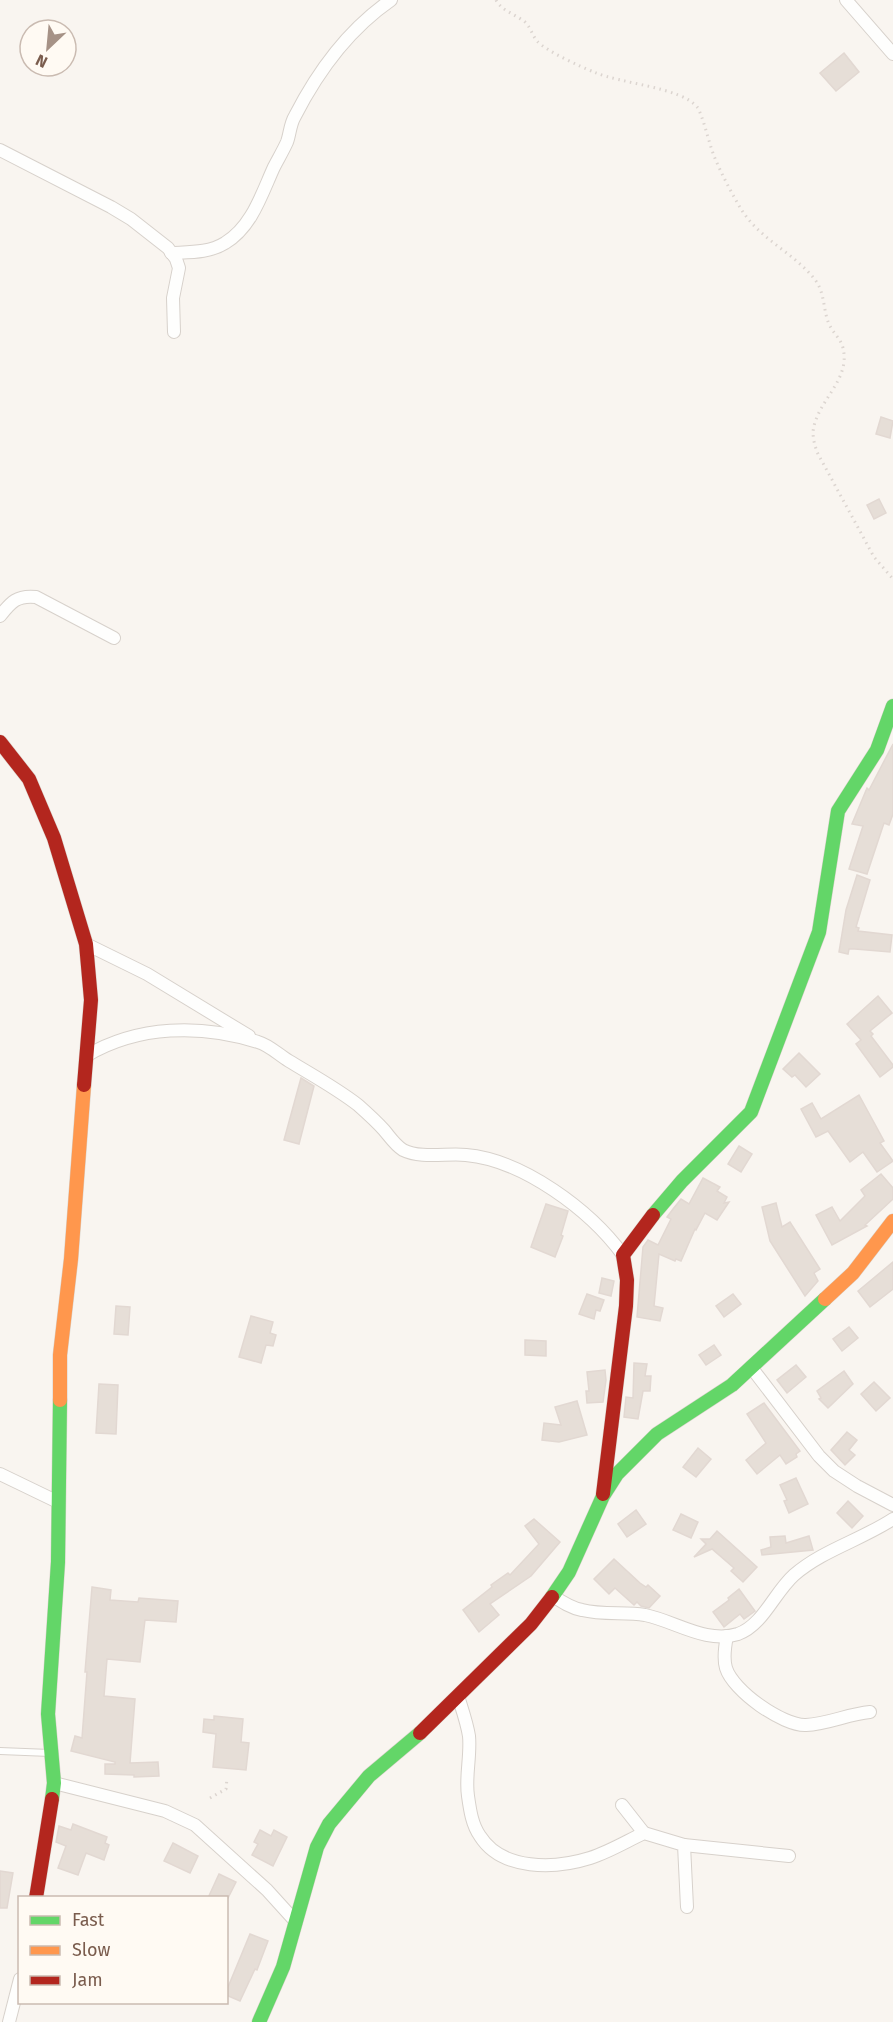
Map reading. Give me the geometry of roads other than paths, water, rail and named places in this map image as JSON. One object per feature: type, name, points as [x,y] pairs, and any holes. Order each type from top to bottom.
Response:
[{"type":"street","points":[[171,253],[210,250],[227,242],[241,228],[254,212],[287,142],[293,119],[318,76],[351,33],[391,0]]},
{"type":"street","points":[[846,0],[893,54]]},
{"type":"street","points":[[0,150],[111,207],[148,232],[176,258],[178,268],[173,298],[174,332]]},
{"type":"street","points":[[0,616],[16,598],[36,597],[114,638]]},
{"type":"street","points":[[623,1255],[682,1180],[751,1112],[819,932],[838,811],[877,750],[893,706]]},
{"type":"street","points":[[0,742],[17,762],[39,801],[67,875],[86,944],[91,1000],[71,1259],[60,1355],[58,1562],[48,1714],[54,1783],[36,1896]]},
{"type":"street","points":[[86,944],[147,974],[260,1042],[356,1104],[402,1149],[423,1154],[480,1157],[513,1167],[538,1181],[578,1209],[609,1236],[623,1255],[627,1279],[625,1317],[607,1445],[603,1496]]},
{"type":"street","points":[[87,1056],[105,1044],[124,1037],[164,1030],[224,1034],[260,1042]]},
{"type":"street","points":[[259,2022],[283,1967],[317,1847],[329,1824],[344,1804],[369,1776],[408,1743],[508,1648],[553,1596],[569,1572],[603,1496],[617,1474],[657,1434],[713,1399],[751,1367],[853,1273],[893,1221]]},
{"type":"street","points":[[751,1367],[819,1456],[834,1471],[893,1505]]},
{"type":"street","points":[[0,1474],[58,1502]]},
{"type":"street","points":[[553,1596],[579,1610],[646,1616],[703,1634],[726,1636],[737,1634],[752,1625],[785,1585],[804,1567],[893,1519]]},
{"type":"street","points":[[726,1636],[724,1655],[726,1668],[731,1678],[752,1700],[775,1714],[793,1723],[806,1725],[854,1713],[870,1712]]},
{"type":"street","points":[[458,1696],[469,1737],[467,1794],[473,1820],[480,1837],[495,1852],[508,1859],[525,1863],[560,1864],[590,1858],[644,1833]]},
{"type":"street","points":[[54,1783],[165,1810],[195,1825],[261,1884],[296,1922]]},
{"type":"street","points":[[622,1805],[644,1833],[684,1845],[789,1856]]},
{"type":"street","points":[[684,1845],[687,1907]]},
{"type":"street","points":[[9,2022],[18,1986]]},
{"type":"lane","points":[[0,1751],[51,1753]]}]
